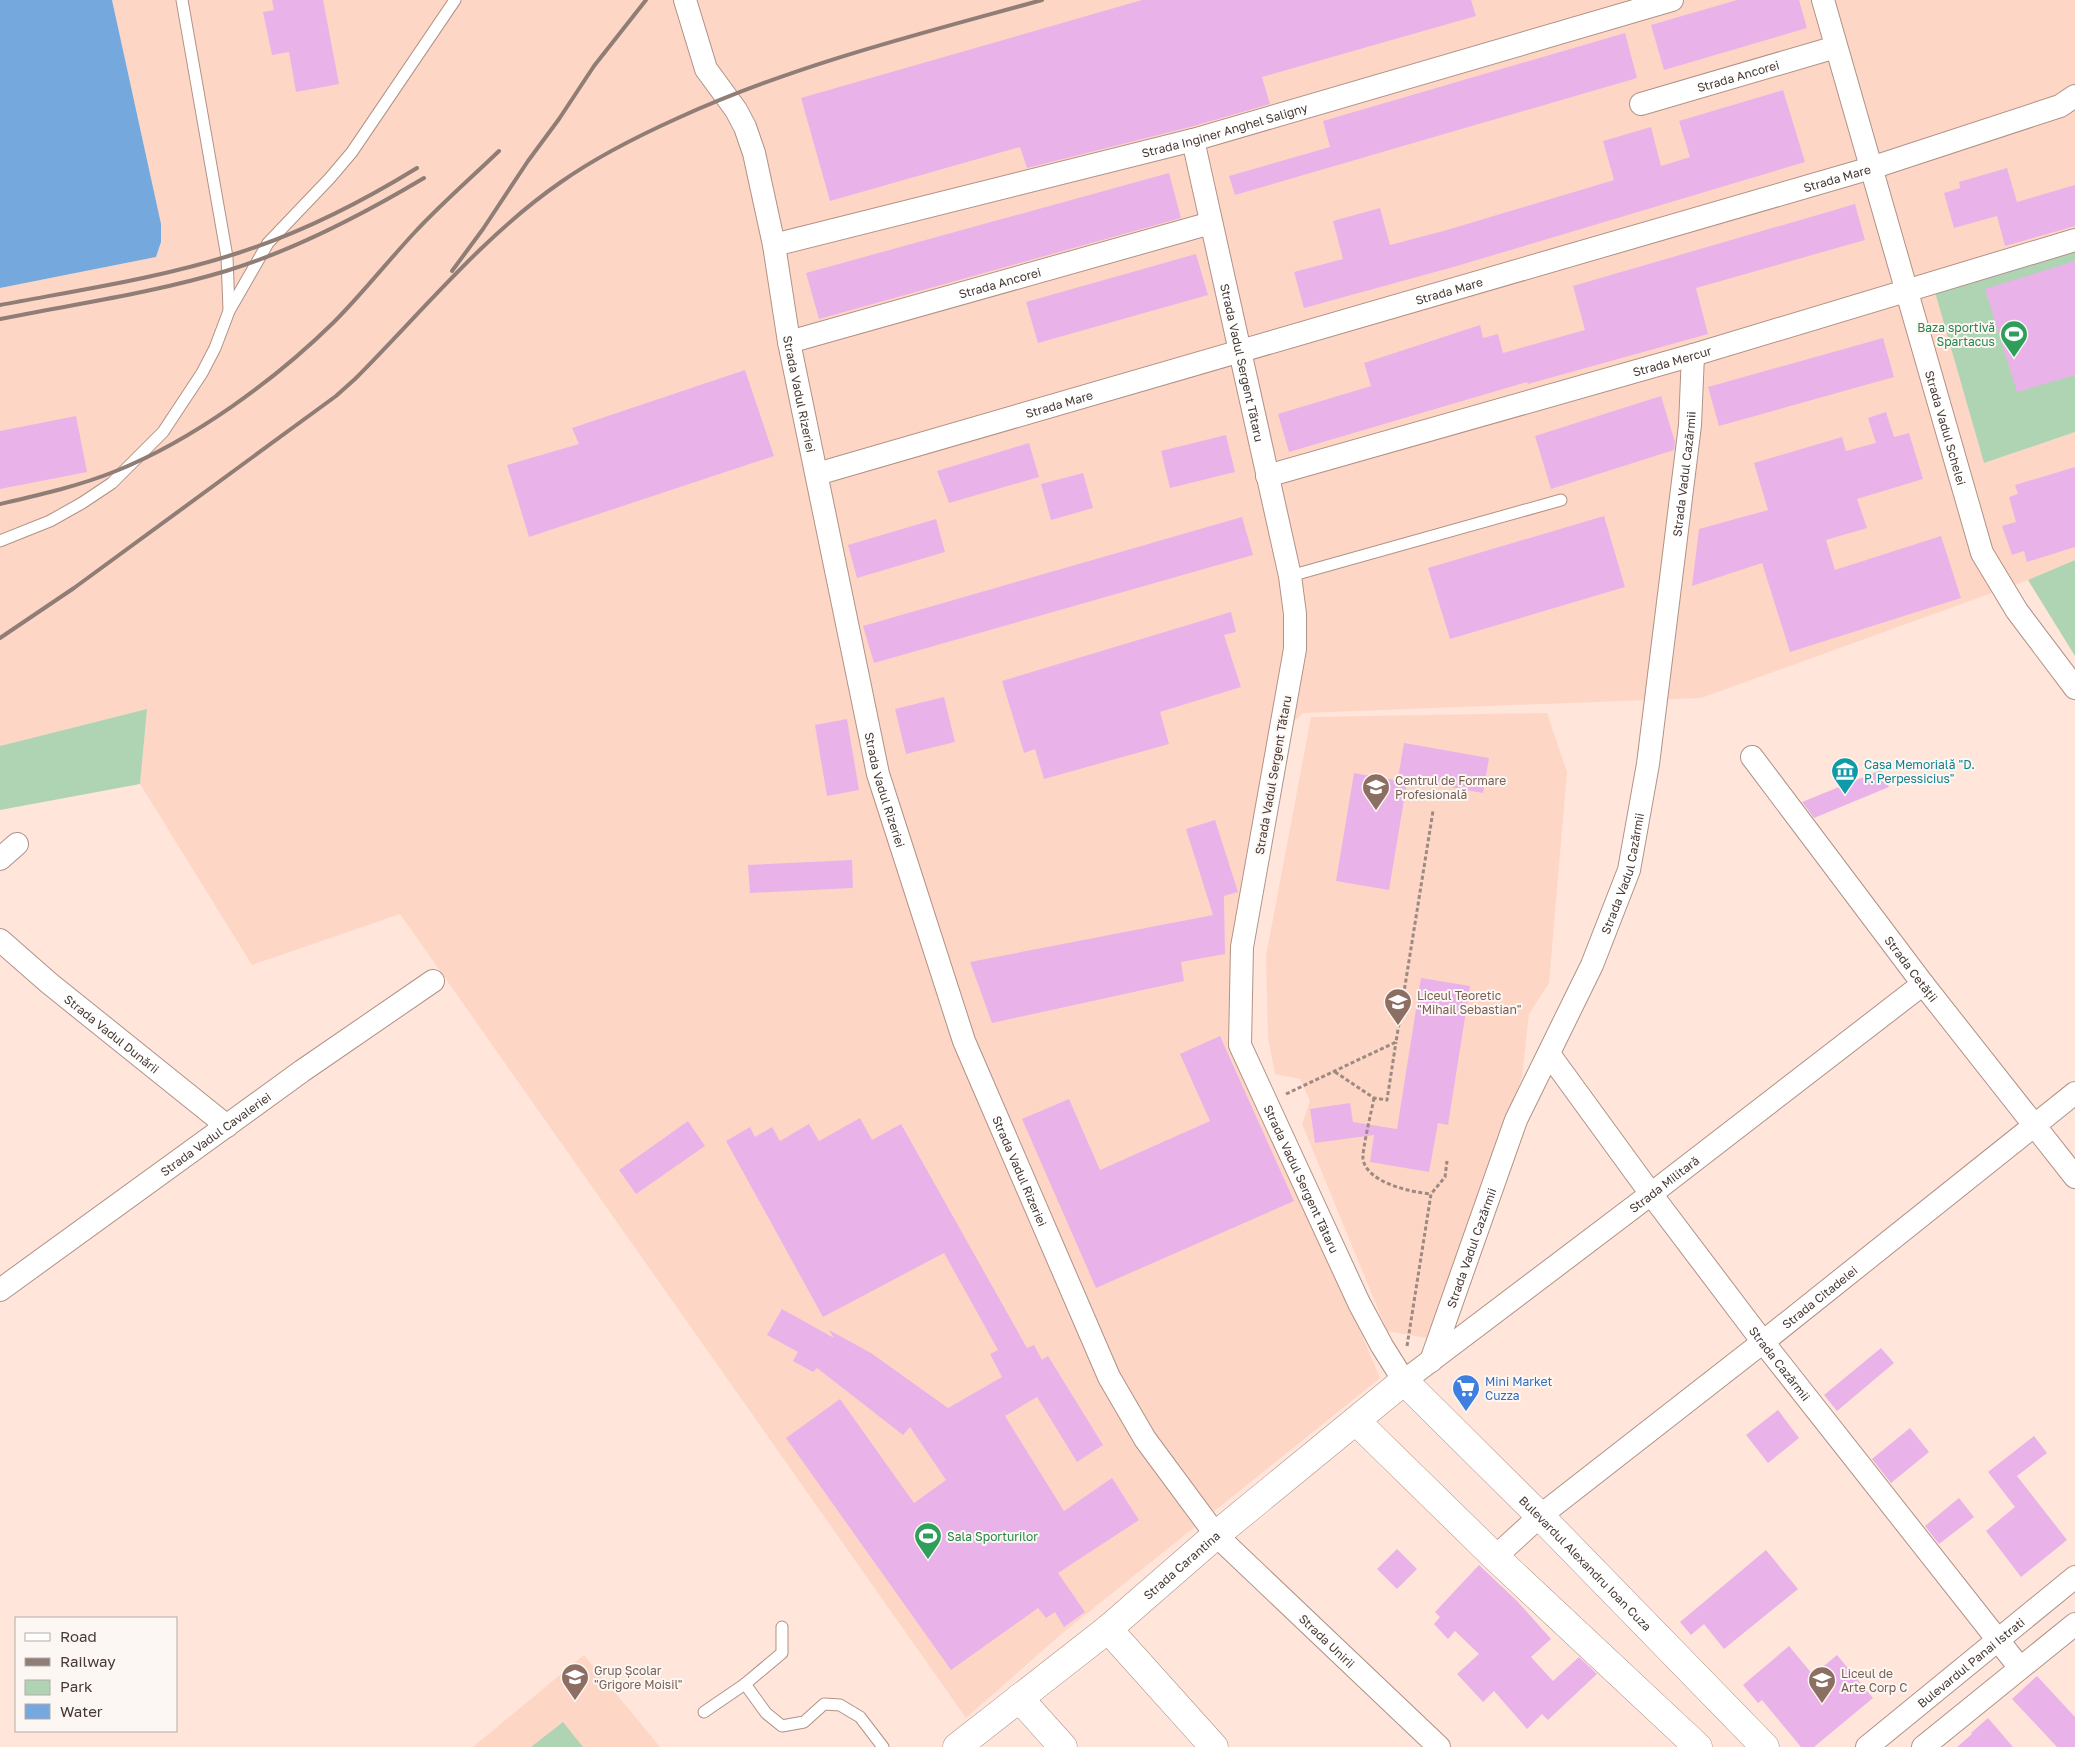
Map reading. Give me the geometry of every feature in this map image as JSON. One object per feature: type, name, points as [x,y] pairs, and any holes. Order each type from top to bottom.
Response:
[{"type":"main road","name":"Strada Carantina","points":[[957,1747],[1108,1629],[1216,1535],[1404,1381]]},
{"type":"main road","name":"Bulevardul Alexandru Ioan Cuza","points":[[1404,1381],[1540,1516],[1765,1747]]},
{"type":"main road","points":[[1356,1421],[1495,1557],[1698,1747]]},
{"type":"main road","points":[[1108,1629],[1214,1747]]},
{"type":"main road","points":[[1019,1698],[1063,1747]]},
{"type":"street","name":"Strada Vadul Rizeriei","points":[[685,0],[706,69],[736,110],[745,127],[754,153],[774,245],[788,342],[878,774],[964,1041],[1109,1377],[1145,1439],[1216,1535]]},
{"type":"street","name":"Strada Inginer Anghel Saligny","points":[[774,245],[1193,140],[1672,0]]},
{"type":"street","name":"Strada Vadul Schelei","points":[[1823,0],[1982,553],[2017,611],[2075,688]]},
{"type":"street","name":"Strada Ancorei","points":[[1641,104],[1836,47]]},
{"type":"street","name":"Strada Mare","points":[[816,474],[1871,168],[2060,106],[2075,96]]},
{"type":"street","name":"Strada Vadul Sergent Tătaru","points":[[1193,140],[1290,576],[1295,614],[1294,650],[1242,948],[1240,1045],[1359,1303],[1382,1346],[1404,1381]]},
{"type":"street","name":"Strada Ancorei","points":[[788,342],[1211,223]]},
{"type":"street","name":"Strada Mercur","points":[[1268,476],[1693,355],[2075,240]]},
{"type":"street","name":"Strada Vadul Cazărmii","points":[[1431,1361],[1516,1120],[1592,965],[1629,870],[1650,754],[1690,425],[1693,355]]},
{"type":"street","name":"Strada Cetății","points":[[1752,756],[1923,984],[2075,1177]]},
{"type":"street","points":[[0,860],[17,844]]},
{"type":"street","name":"Strada Vadul Dunării","points":[[0,940],[49,983],[227,1126]]},
{"type":"street","name":"Strada Vadul Cavaleriei","points":[[0,1290],[302,1071],[433,982]]},
{"type":"street","name":"Strada Militară","points":[[1404,1381],[1651,1194],[1923,984]]},
{"type":"street","name":"Strada Cazărmii","points":[[1549,1054],[1651,1194],[1763,1342],[2020,1668]]},
{"type":"street","name":"Strada Citadelei","points":[[1495,1557],[1540,1516],[1763,1342],[2075,1092]]},
{"type":"street","name":"Strada Unirii","points":[[1216,1535],[1439,1747]]},
{"type":"street","name":"Bulevardul Panai Istrati","points":[[1867,1747],[2075,1577]]},
{"type":"street","points":[[1923,1747],[2075,1624]]},
{"type":"lane","points":[[182,0],[227,257],[229,311]]},
{"type":"lane","points":[[0,541],[50,520],[82,503],[112,483],[163,432],[193,388],[215,348],[229,311],[268,243],[352,152],[455,0]]},
{"type":"lane","points":[[1290,576],[1561,500]]},
{"type":"lane","points":[[704,1712],[745,1684],[782,1652],[782,1627]]},
{"type":"lane","points":[[745,1684],[766,1713],[782,1726],[804,1722],[824,1704],[840,1705],[860,1717],[884,1747]]},
{"type":"path","points":[[1334,1071],[1374,1098],[1387,1100],[1433,811]]},
{"type":"path","points":[[1267,1102],[1396,1042]]},
{"type":"path","points":[[1374,1098],[1363,1158],[1367,1168],[1376,1178],[1417,1193],[1431,1194]]},
{"type":"path","points":[[1404,1381],[1407,1334],[1431,1194],[1445,1177],[1447,1161]]},
{"type":"shaded area","points":[[112,0],[2075,0],[2075,242],[1984,463],[2075,432],[2075,560],[2028,580],[1701,698],[1303,713],[1273,740],[1241,1050],[1380,1378],[1059,1636],[966,1718],[400,914],[252,965],[140,784],[147,709],[0,746],[0,288],[156,257],[161,242],[161,224]]},
{"type":"shaded area","name":"Liceul Teoretic \"Mihail Sebastian\"","points":[[1547,713],[1567,772],[1549,983],[1529,1014],[1522,1077],[1427,1338],[1387,1331],[1302,1124],[1310,1101],[1300,1079],[1275,1074],[1268,1038],[1266,956],[1311,717]]},
{"type":"shaded area","name":"Grup Școlar \"Grigore Moisil\"","points":[[584,1655],[660,1747],[473,1747]]},
{"type":"green space","name":"Baza sportivă Spartacus","points":[[2075,242],[2075,432],[1984,463],[1933,285]]},
{"type":"green space","points":[[2075,560],[2075,656],[2028,580]]},
{"type":"green space","points":[[147,709],[140,784],[0,810],[0,746]]},
{"type":"green space","points":[[563,1722],[583,1747],[531,1747]]},
{"type":"water","points":[[0,0],[112,0],[161,224],[161,242],[156,257],[0,288]]},
{"type":"building","points":[[272,0],[323,0],[339,84],[296,92],[289,52],[272,55],[263,12],[274,10]]},
{"type":"building","points":[[1142,0],[1471,0],[1476,16],[1262,77],[1270,104],[1190,127],[1027,168],[1020,147],[830,201],[801,98]]},
{"type":"building","points":[[1737,0],[1799,0],[1807,28],[1664,70],[1651,25]]},
{"type":"building","points":[[1625,33],[1637,78],[1235,195],[1229,176],[1330,147],[1323,121]]},
{"type":"building","points":[[1783,90],[1805,162],[1457,266],[1304,308],[1294,272],[1343,259],[1333,221],[1380,208],[1390,245],[1447,230],[1614,180],[1603,141],[1651,127],[1661,166],[1690,157],[1679,121]]},
{"type":"building","points":[[2007,168],[2017,202],[2075,185],[2075,226],[2005,246],[1997,216],[1954,228],[1944,193],[1960,188],[1959,182]]},
{"type":"building","points":[[1169,173],[1181,218],[819,319],[806,273]]},
{"type":"building","points":[[1855,204],[1865,240],[1696,288],[1708,334],[1528,384],[1527,382],[1289,452],[1278,414],[1371,386],[1364,363],[1480,325],[1483,338],[1498,334],[1503,353],[1585,330],[1573,286]]},
{"type":"building","points":[[1196,254],[1208,295],[1038,343],[1026,302]]},
{"type":"building","points":[[2075,261],[2075,375],[2017,392],[1985,289]]},
{"type":"building","points":[[1883,338],[1894,377],[1719,426],[1708,387]]},
{"type":"building","points":[[745,370],[774,456],[529,537],[507,465],[579,444],[572,428]]},
{"type":"building","points":[[1661,396],[1675,442],[1674,450],[1551,489],[1535,436]]},
{"type":"building","points":[[1886,412],[1894,437],[1909,433],[1923,479],[1857,499],[1867,528],[1826,540],[1835,570],[1941,536],[1961,598],[1790,652],[1762,563],[1692,586],[1699,529],[1768,510],[1754,463],[1842,437],[1846,451],[1876,443],[1868,418]]},
{"type":"building","points":[[76,416],[87,472],[0,489],[0,431]]},
{"type":"building","points":[[1226,435],[1235,472],[1170,488],[1161,451]]},
{"type":"building","points":[[1029,443],[1039,477],[949,503],[937,471]]},
{"type":"building","points":[[2075,467],[2075,547],[2027,562],[2024,551],[2012,555],[2002,526],[2016,522],[2009,497],[2018,494],[2015,485]]},
{"type":"building","points":[[1083,473],[1093,508],[1051,520],[1041,484]]},
{"type":"building","points":[[1604,516],[1625,587],[1450,639],[1428,568]]},
{"type":"building","points":[[1242,517],[1253,555],[874,663],[863,626]]},
{"type":"building","points":[[936,519],[945,552],[857,578],[848,545]]},
{"type":"building","points":[[1231,612],[1236,632],[1224,635],[1241,687],[1160,712],[1169,744],[1044,779],[1035,749],[1024,753],[1002,681]]},
{"type":"building","points":[[944,697],[955,742],[906,754],[895,709]]},
{"type":"building","points":[[847,719],[859,790],[827,796],[815,725]]},
{"type":"building","points":[[1404,743],[1489,758],[1483,793],[1398,778]]},
{"type":"building","name":"Casa Memorială \"D. P. Perpessicius\"","points":[[1881,770],[1889,787],[1814,818],[1802,802]]},
{"type":"building","name":"Centrul de Formare Profesională","points":[[1354,773],[1407,782],[1389,890],[1336,881]]},
{"type":"building","points":[[1215,820],[1238,892],[1224,896],[1225,954],[1181,962],[1184,981],[992,1023],[970,962],[1213,915],[1186,829]]},
{"type":"building","points":[[852,860],[853,888],[750,893],[748,865]]},
{"type":"building","points":[[1421,978],[1470,986],[1448,1125],[1438,1123],[1429,1172],[1370,1162],[1374,1135],[1315,1143],[1310,1109],[1350,1103],[1353,1122],[1397,1129]]},
{"type":"building","points":[[1220,1036],[1294,1201],[1096,1288],[1022,1119],[1069,1099],[1100,1170],[1210,1121],[1180,1054]]},
{"type":"building","points":[[860,1118],[872,1140],[901,1124],[1027,1348],[1034,1345],[1042,1360],[1048,1356],[1103,1445],[1077,1462],[1037,1397],[1005,1416],[1064,1511],[1112,1478],[1139,1520],[1058,1573],[1085,1612],[1064,1627],[1055,1612],[1046,1618],[1038,1608],[951,1670],[786,1438],[840,1399],[914,1503],[946,1480],[910,1427],[903,1435],[817,1368],[813,1372],[793,1361],[798,1352],[767,1335],[782,1309],[834,1338],[829,1330],[871,1353],[948,1408],[1002,1377],[990,1354],[998,1350],[944,1253],[823,1317],[726,1141],[750,1127],[755,1137],[772,1127],[780,1141],[809,1124],[819,1141]]},
{"type":"building","points":[[688,1121],[705,1146],[636,1194],[619,1170]]},
{"type":"building","points":[[1881,1348],[1894,1363],[1837,1411],[1824,1395]]},
{"type":"building","points":[[1778,1410],[1799,1438],[1768,1463],[1746,1435]]},
{"type":"building","points":[[1910,1428],[1929,1452],[1891,1483],[1872,1459]]},
{"type":"building","points":[[2034,1436],[2047,1453],[2017,1476],[2067,1540],[2021,1577],[1986,1531],[2015,1507],[1988,1472]]},
{"type":"building","points":[[1959,1498],[1974,1517],[1939,1544],[1925,1526]]},
{"type":"building","points":[[1397,1549],[1417,1569],[1397,1589],[1377,1569]]},
{"type":"building","points":[[1766,1550],[1798,1589],[1724,1649],[1704,1624],[1691,1635],[1680,1622]]},
{"type":"building","points":[[1479,1565],[1517,1601],[1551,1639],[1531,1657],[1553,1681],[1579,1657],[1597,1674],[1548,1720],[1542,1714],[1527,1729],[1494,1691],[1483,1702],[1457,1674],[1479,1654],[1455,1631],[1448,1639],[1434,1624],[1440,1617],[1435,1612]]},
{"type":"building","name":"Liceul de Arte Corp C","points":[[1789,1646],[1813,1675],[1837,1655],[1873,1698],[1814,1747],[1801,1747],[1762,1700],[1758,1703],[1743,1685]]},
{"type":"building","points":[[2037,1676],[2075,1717],[2075,1747],[2057,1747],[2012,1699]]},
{"type":"building","points":[[1988,1718],[2013,1747],[1957,1747],[1972,1734]]},
{"type":"railway","points":[[452,271],[483,229],[594,66],[646,0]]},
{"type":"railway","points":[[0,638],[74,588],[336,396],[355,379],[479,250],[505,226],[561,182],[589,164],[618,147],[663,125],[767,82],[903,38],[1042,0]]},
{"type":"railway","points":[[0,504],[73,486],[116,471],[174,443],[232,407],[286,365],[334,322],[425,222],[499,151]]},
{"type":"railway","points":[[0,305],[90,289],[179,270],[238,253],[307,227],[374,193],[417,168]]},
{"type":"railway","points":[[0,319],[114,298],[226,271],[303,242],[377,205],[424,178]]},
{"type":"place","name":"Baza sportivă Spartacus","points":[[2014,358]]},
{"type":"place","name":"Casa Memorială \"D. P. Perpessicius\"","points":[[1845,795]]},
{"type":"place","name":"Centrul de Formare Profesională","points":[[1376,811]]},
{"type":"place","name":"Liceul Teoretic \"Mihail Sebastian\"","points":[[1398,1026]]},
{"type":"place","name":"Mini Market Cuzza","points":[[1466,1412]]},
{"type":"place","name":"Sala Sporturilor","points":[[928,1560]]},
{"type":"place","name":"Grup Școlar \"Grigore Moisil\"","points":[[575,1701]]},
{"type":"place","name":"Liceul de Arte Corp C","points":[[1822,1704]]}]
